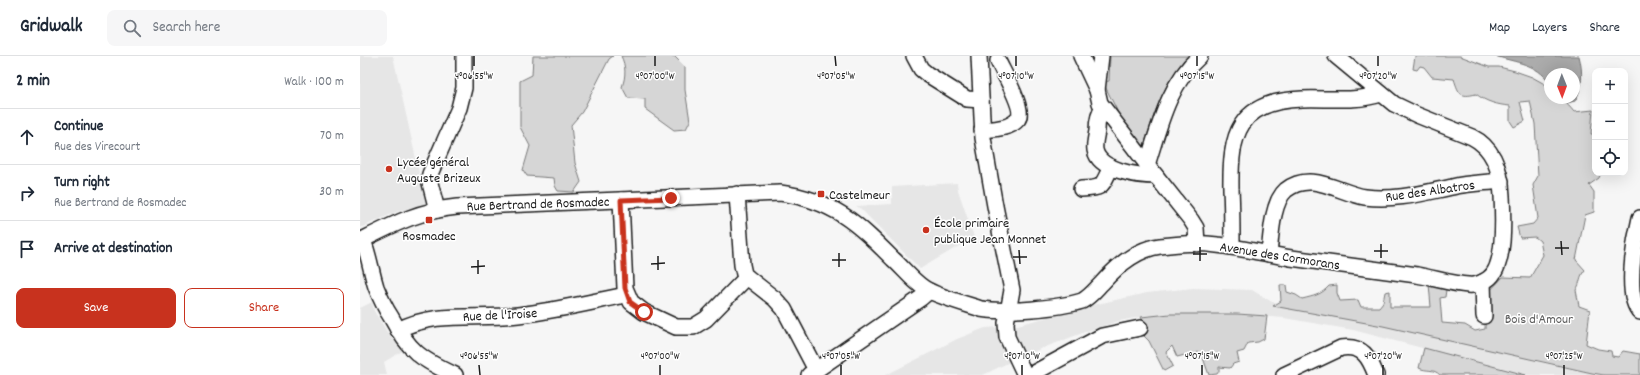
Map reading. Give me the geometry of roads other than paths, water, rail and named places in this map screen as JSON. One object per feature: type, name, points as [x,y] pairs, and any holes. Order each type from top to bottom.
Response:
[{"type":"street","points":[[437,210],[429,178],[431,168],[459,108],[464,88],[464,56]]},
{"type":"street","points":[[914,56],[921,69],[927,74],[967,99],[981,100]]},
{"type":"street","points":[[979,56],[982,130],[1012,290],[1004,310],[1006,323],[1001,334],[1013,366],[1024,375]]},
{"type":"street","points":[[1081,56],[1097,90]]},
{"type":"street","points":[[1102,56],[1097,90],[1098,99],[1151,170],[1194,224],[1198,244]]},
{"type":"street","points":[[1151,170],[1162,120],[1173,93],[1186,72],[1200,56]]},
{"type":"street","points":[[1336,56],[1394,104],[1480,141],[1492,155],[1501,181],[1502,224],[1498,262],[1495,273],[1483,282],[1484,316]]},
{"type":"street","points":[[982,130],[1008,126],[1018,120],[1020,115],[1019,107],[998,61]]},
{"type":"street","points":[[1232,247],[1232,157],[1235,138],[1239,127],[1247,117],[1262,107],[1287,100],[1358,98],[1381,94]]},
{"type":"street","points":[[1104,108],[1100,113],[1098,120],[1095,150],[1099,158],[1111,167],[1130,174],[1151,170]]},
{"type":"street","points":[[1081,189],[1098,188],[1103,184],[1111,167]]},
{"type":"street","name":"Rue des Albatros","points":[[1268,254],[1278,203],[1286,190],[1302,182],[1324,183],[1363,196],[1389,198],[1464,185],[1501,181]]},
{"type":"street","points":[[737,194],[742,265],[744,274],[784,309],[812,372],[921,298],[928,291]]},
{"type":"street","name":"Rue Bertrand de Rosmadec","points":[[361,241],[399,221],[437,210],[467,206],[737,194],[788,194],[833,208],[857,224],[928,291],[981,309],[1004,310]]},
{"type":"street","points":[[621,200],[626,294],[633,304],[652,317],[676,327],[693,328],[706,320],[747,277]]},
{"type":"street","points":[[1640,218],[1631,280],[1634,304],[1640,312]]},
{"type":"street","points":[[361,241],[376,288],[398,330],[408,345],[420,356],[455,375]]},
{"type":"street","name":"Avenue des Cormorans","points":[[1004,310],[1060,305],[1082,300],[1088,297],[1104,280],[1125,262],[1145,249],[1158,246],[1198,244],[1232,247],[1268,254],[1435,278],[1464,285],[1473,285],[1483,282]]},
{"type":"street","name":"Rue de l'Iroise","points":[[398,330],[426,319],[456,316],[510,316],[528,314],[626,294]]},
{"type":"street","points":[[1030,375],[1102,336],[1140,328]]},
{"type":"street","points":[[1284,375],[1341,348],[1349,347],[1356,348],[1367,356],[1376,375]]},
{"type":"place","name":"Lycée général Auguste Brizeux","points":[[389,169]]},
{"type":"place","name":"Castelmeur","points":[[821,194]]},
{"type":"place","name":"Rosmadec","points":[[429,220]]},
{"type":"place","name":"École primaire publique Jean Monnet","points":[[926,230]]},
{"type":"park label","name":"Bois d'Amour","points":[[1539,318]]}]
